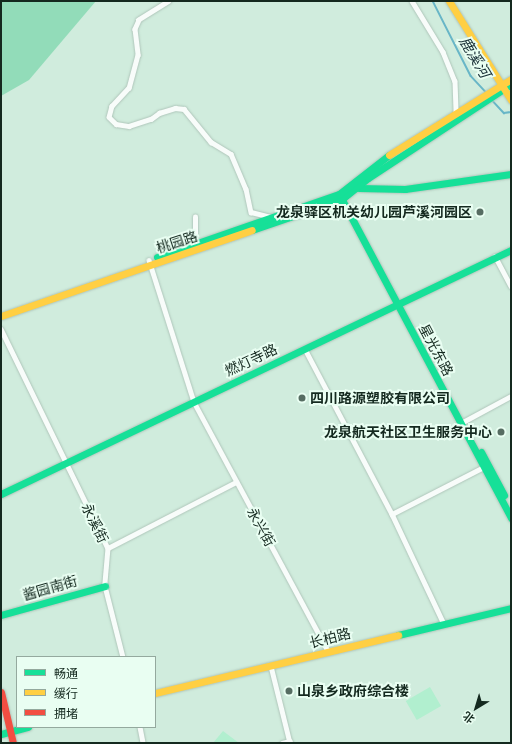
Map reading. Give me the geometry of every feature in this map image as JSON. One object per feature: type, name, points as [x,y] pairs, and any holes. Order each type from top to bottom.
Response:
[{"type":"street","points":[[169,1],[139,20],[135,29],[138,55],[129,88],[112,106],[109,117],[116,124],[129,126],[151,119],[159,112],[170,109],[184,109],[211,142],[231,154],[246,189],[251,212],[274,218]]},
{"type":"street","points":[[412,1],[443,52],[455,81],[456,114]]},
{"type":"street","points":[[448,1],[511,100]]},
{"type":"street","points":[[1,311],[150,262],[191,246],[342,195],[382,160],[456,114],[470,109],[493,94],[511,79]]},
{"type":"street","points":[[502,87],[511,84]]},
{"type":"street","name":"桃园路","points":[[1,316],[359,188],[368,178],[470,109]]},
{"type":"street","points":[[359,188],[405,189],[511,174]]},
{"type":"street","name":"星光东路","points":[[342,195],[463,422],[511,508]]},
{"type":"street","points":[[191,246],[195,233],[195,217]]},
{"type":"street","name":"燃灯寺路","points":[[1,494],[495,256],[511,250]]},
{"type":"street","points":[[495,256],[511,286]]},
{"type":"street","name":"永兴街","points":[[150,262],[171,337],[194,402],[328,651]]},
{"type":"street","name":"永溪街","points":[[1,329],[108,548],[105,586],[123,656]]},
{"type":"street","points":[[305,348],[392,514],[444,624]]},
{"type":"street","points":[[463,422],[511,396]]},
{"type":"street","name":"星光东路","points":[[463,422],[484,467],[511,518]]},
{"type":"street","points":[[392,514],[484,467]]},
{"type":"street","points":[[108,548],[236,482]]},
{"type":"street","name":"酱园南街","points":[[1,615],[105,586]]},
{"type":"street","name":"长柏路","points":[[156,693],[511,608]]},
{"type":"street","points":[[271,666],[290,742],[282,743]]},
{"type":"street","points":[[1,692],[14,743]]},
{"type":"street","points":[[1,734],[25,728]]},
{"type":"street","points":[[140,728],[143,743]]},
{"type":"green space","points":[[1,1],[96,1],[29,80],[1,96]]},
{"type":"green space","points":[[430,687],[441,706],[417,720],[406,701]]},
{"type":"green space","points":[[223,731],[239,743],[213,743]]},
{"type":"waterway","name":"鹿溪河","points":[[433,1],[471,76],[486,92]]},
{"type":"waterway","name":"鹿溪河","points":[[492,100],[504,113],[511,112]]},
{"type":"traffic: fast","points":[[252,230],[342,199],[368,178],[511,84]]},
{"type":"traffic: fast","points":[[157,257],[339,194],[389,155]]},
{"type":"traffic: fast","points":[[359,188],[405,189],[511,174]]},
{"type":"traffic: fast","points":[[340,196],[511,518]]},
{"type":"traffic: fast","points":[[1,494],[511,250]]},
{"type":"traffic: fast","points":[[481,452],[504,495]]},
{"type":"traffic: fast","points":[[1,615],[105,586]]},
{"type":"traffic: fast","points":[[398,635],[511,608]]},
{"type":"traffic: fast","points":[[1,734],[24,728]]},
{"type":"traffic: slow","points":[[449,1],[511,100]]},
{"type":"traffic: slow","points":[[389,155],[511,79]]},
{"type":"traffic: slow","points":[[1,316],[252,230]]},
{"type":"traffic: slow","points":[[156,693],[398,635]]},
{"type":"traffic: jam","points":[[1,692],[13,743]]},
{"type":"place","name":"龙泉驿区机关幼儿园芦溪河园区","points":[[480,212]]},
{"type":"place","name":"四川路源塑胶有限公司","points":[[302,398]]},
{"type":"place","name":"龙泉航天社区卫生服务中心","points":[[501,432]]},
{"type":"place","name":"山泉乡政府综合楼","points":[[289,691]]}]
